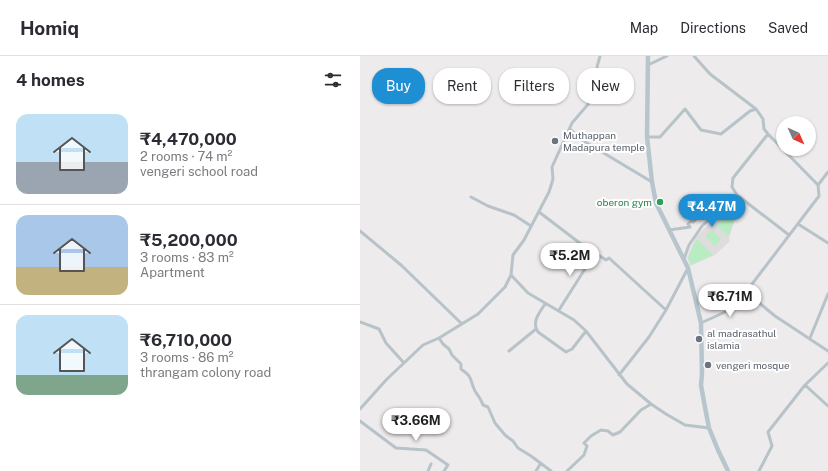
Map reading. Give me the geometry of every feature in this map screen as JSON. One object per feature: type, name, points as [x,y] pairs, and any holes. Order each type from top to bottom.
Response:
[{"type":"main road","points":[[648,56],[648,137],[652,182],[656,203],[688,268],[701,323],[701,385],[710,428],[728,471]]},
{"type":"street","points":[[360,409],[387,379],[423,345],[439,338],[461,323],[478,314],[505,287],[511,275],[513,255],[524,240],[549,192],[553,179],[552,167],[572,123],[590,102],[599,77],[597,66],[600,56]]},
{"type":"street","points":[[648,65],[667,56]]},
{"type":"street","points":[[694,56],[710,74],[756,109],[763,120],[764,129],[768,134],[818,185],[819,196],[746,292],[725,312],[701,323]]},
{"type":"street","points":[[648,137],[660,137],[685,110],[701,130],[721,134],[750,111],[756,109]]},
{"type":"street","points":[[570,129],[582,140],[652,182]]},
{"type":"street","points":[[768,134],[733,178],[732,187],[737,195],[789,235]]},
{"type":"street","points":[[818,185],[828,173]]},
{"type":"street","points":[[684,259],[702,226],[737,195]]},
{"type":"street","points":[[471,196],[488,206],[514,215],[531,226]]},
{"type":"street","points":[[539,212],[595,253],[606,260],[609,258],[666,310]]},
{"type":"street","points":[[669,230],[690,227],[688,224],[697,218]]},
{"type":"street","points":[[798,224],[828,243]]},
{"type":"street","points":[[360,231],[401,265],[461,323]]},
{"type":"street","points":[[559,310],[595,253]]},
{"type":"street","points":[[619,375],[649,337],[666,310],[688,268]]},
{"type":"street","points":[[511,275],[528,293],[545,304],[559,310],[574,320],[586,331],[627,384],[651,404],[686,425],[710,428]]},
{"type":"street","points":[[746,292],[775,316],[828,351]]},
{"type":"street","points":[[810,338],[828,294]]},
{"type":"street","points":[[545,304],[534,323],[536,329],[566,352],[572,349],[586,331]]},
{"type":"street","points":[[360,322],[379,329],[386,343],[404,363]]},
{"type":"street","points":[[509,351],[536,329]]},
{"type":"street","points":[[439,338],[461,364],[461,369],[470,376],[475,391],[480,397],[483,405],[488,407],[495,423],[518,448],[551,471]]},
{"type":"street","points":[[759,471],[772,446],[768,432],[805,385],[828,362]]},
{"type":"street","points":[[805,385],[828,406]]},
{"type":"street","points":[[567,471],[584,454],[587,446],[584,443],[591,436],[602,430],[613,435],[620,432],[640,410],[651,404]]},
{"type":"street","points":[[360,421],[396,448],[426,450],[448,465],[444,471]]},
{"type":"street","points":[[536,471],[541,463]]},
{"type":"street","points":[[428,471],[431,464]]},
{"type":"shaded area","points":[[730,202],[738,210],[729,238],[730,241],[715,255],[690,266],[687,257],[696,237]]},
{"type":"green space","points":[[733,207],[737,211],[728,237],[716,225]]},
{"type":"green space","points":[[712,230],[721,239],[715,246],[705,236]]},
{"type":"green space","points":[[697,239],[713,255],[691,265],[688,257]]},
{"type":"place","name":"Muthappan Madapura temple","points":[[555,141]]},
{"type":"place","name":"oberon gym","points":[[660,202]]},
{"type":"place","name":"al madrasathul islamia","points":[[699,339]]},
{"type":"place","name":"vengeri mosque","points":[[708,365]]}]
